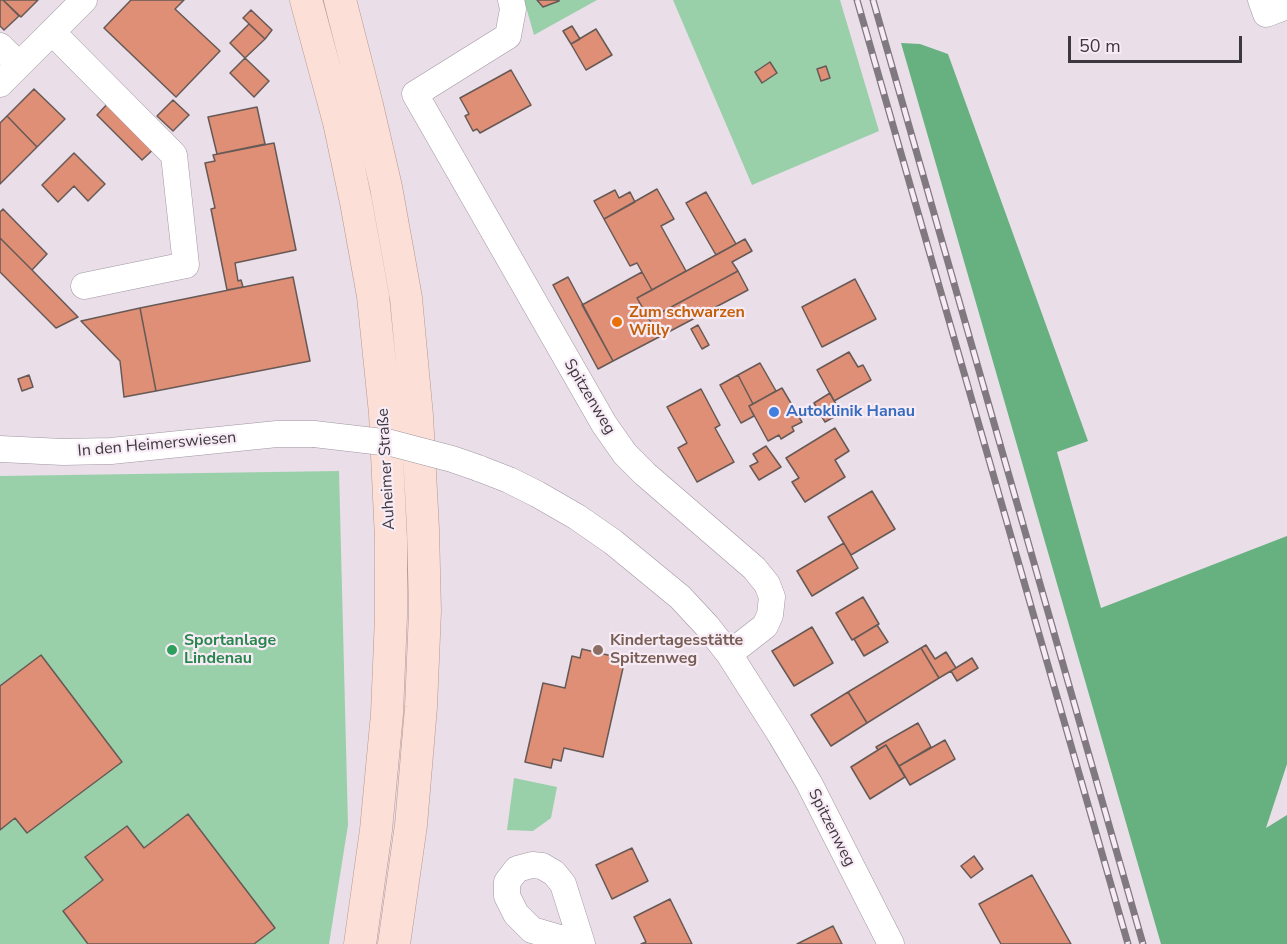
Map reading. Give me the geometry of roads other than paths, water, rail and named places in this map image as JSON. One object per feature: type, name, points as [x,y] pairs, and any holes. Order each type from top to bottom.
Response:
[{"type":"main road","name":"Auheimer Straße","points":[[306,0],[339,122],[356,202],[373,296],[385,413],[391,594],[387,714],[376,830],[360,944]]},
{"type":"main road","name":"Auheimer Straße","points":[[340,0],[368,105],[386,187],[406,298],[417,416],[425,612],[422,706],[411,825],[394,944]]},
{"type":"street","points":[[0,84],[84,0]]},
{"type":"street","name":"Spitzenweg","points":[[511,0],[513,9],[508,36],[415,93],[604,424],[625,454],[754,568],[767,584],[772,597],[770,615],[765,626],[729,654]]},
{"type":"street","points":[[1261,0],[1266,14],[1287,6]]},
{"type":"street","points":[[52,32],[174,155],[186,265],[84,286]]},
{"type":"street","points":[[0,46],[19,65]]},
{"type":"street","name":"In den Heimerswiesen","points":[[0,449],[63,452],[111,451],[277,434],[314,434],[391,443],[478,468]]},
{"type":"street","name":"Spitzenweg","points":[[478,468],[509,480],[577,517],[613,542],[680,597],[729,654],[780,734],[809,783],[891,944]]},
{"type":"railway","points":[[857,0],[1128,944]]},
{"type":"railway","points":[[873,0],[1143,944]]},
{"type":"place","name":"Zum schwarzen Willy","points":[[617,322]]},
{"type":"place","name":"Autoklinik Hanau","points":[[774,412]]},
{"type":"place","name":"Sportanlage Lindenau","points":[[172,650]]},
{"type":"place","name":"Kindertagesstätte Spitzenweg","points":[[598,650]]}]
